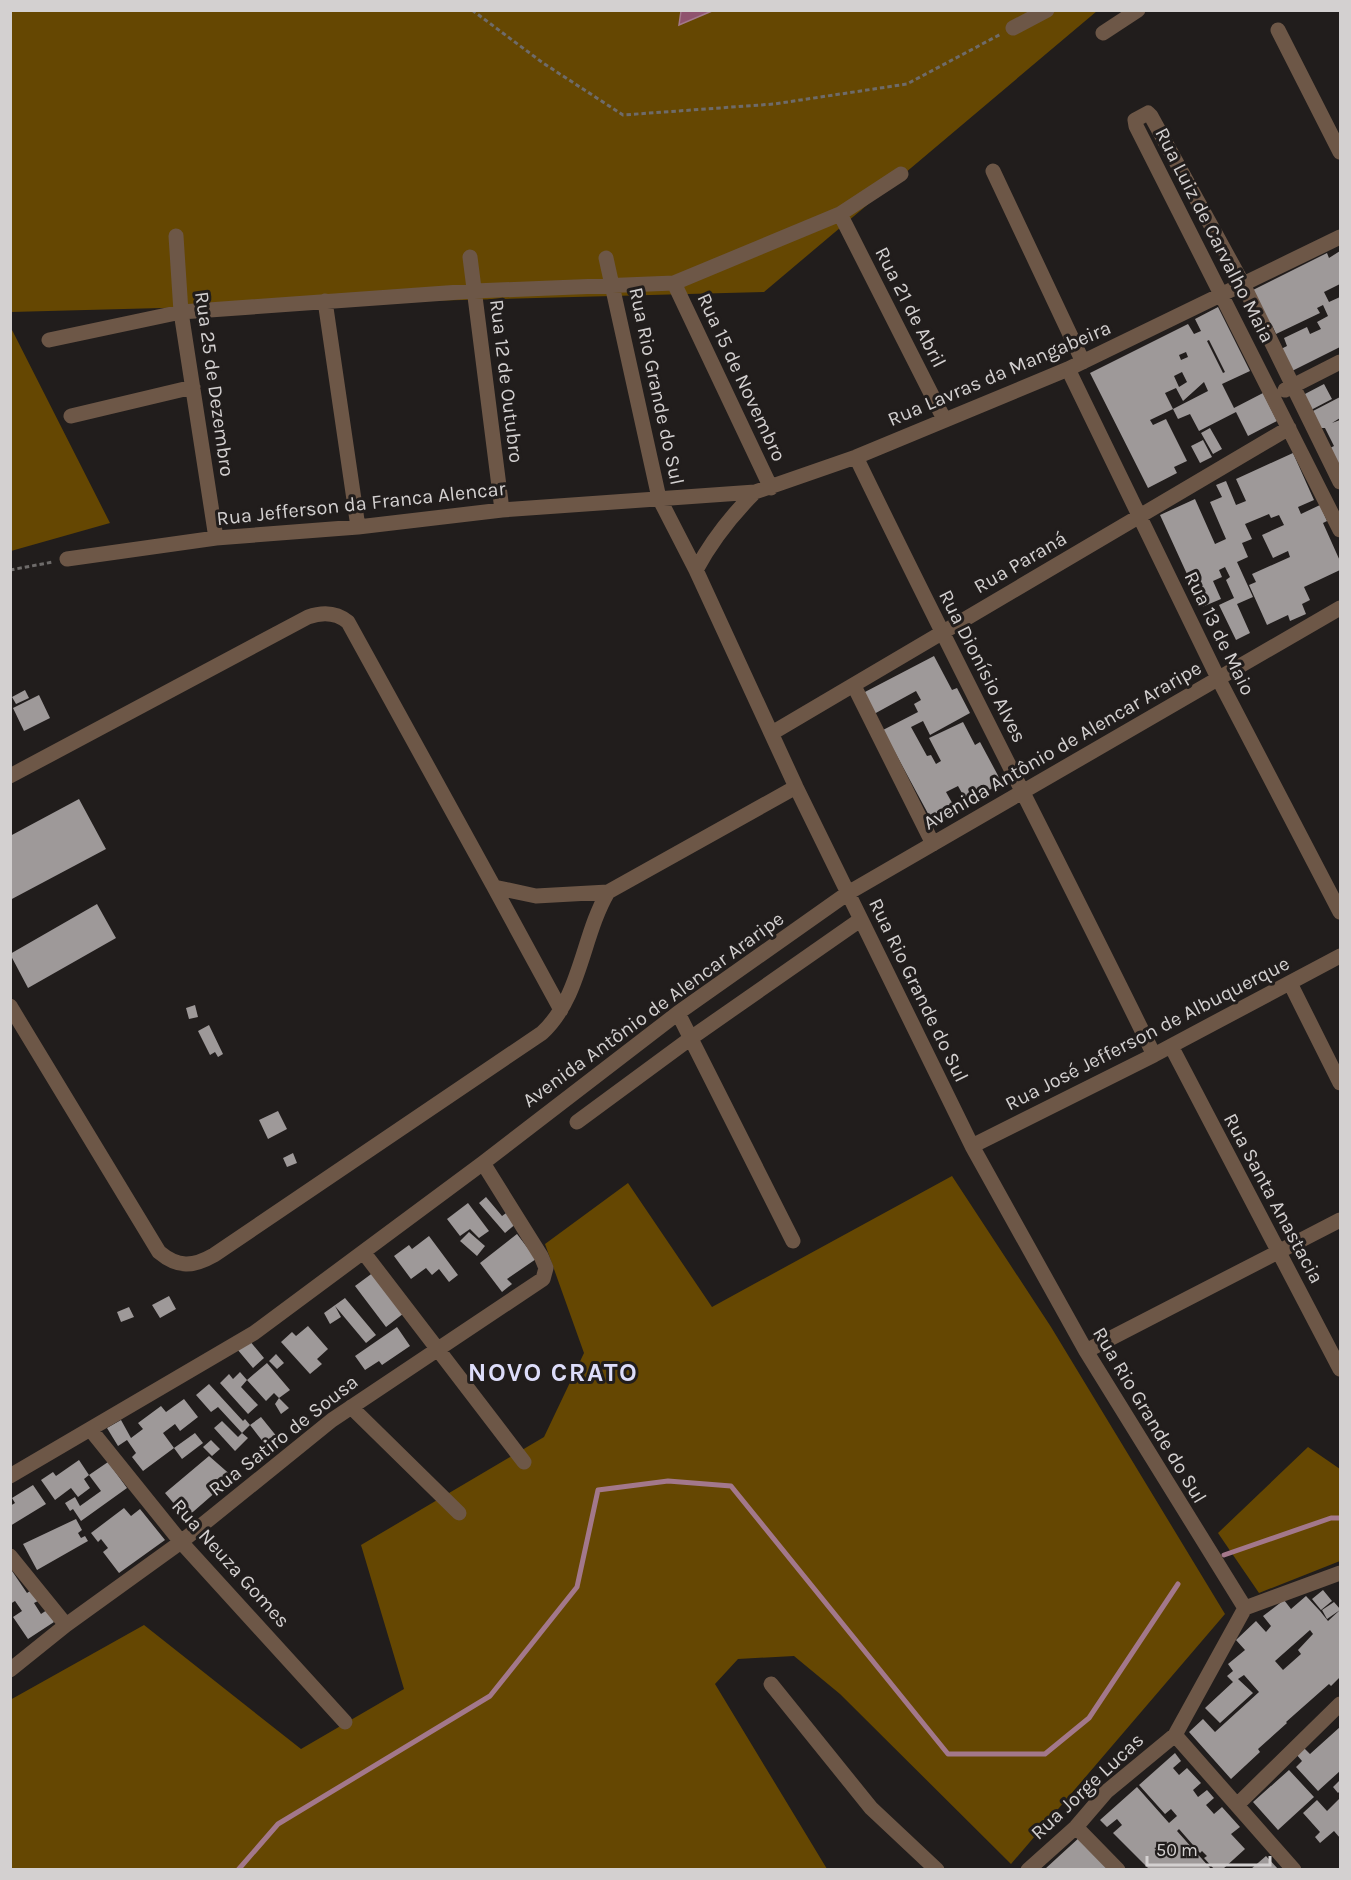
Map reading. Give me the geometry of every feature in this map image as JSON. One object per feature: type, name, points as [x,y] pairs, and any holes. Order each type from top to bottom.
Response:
[{"type":"street","points":[[1013,28],[1047,10]]},
{"type":"street","points":[[1103,33],[1138,10]]},
{"type":"street","points":[[1278,30],[1341,152]]},
{"type":"street","name":"Rua Luiz de Carvalho Maia","points":[[1341,482],[1243,284],[1151,116],[1148,113],[1143,114],[1135,120],[1136,126],[1341,530]]},
{"type":"street","points":[[993,171],[1083,362]]},
{"type":"street","points":[[49,340],[181,312],[474,291],[674,283],[840,214],[900,174]]},
{"type":"street","name":"Rua 21 de Abril","points":[[840,214],[944,419]]},
{"type":"street","name":"Rua 25 de Dezembro","points":[[176,236],[181,312],[216,538]]},
{"type":"street","name":"Rua Lavras da Mangabeira","points":[[659,498],[755,492],[856,457],[1068,369],[1341,237]]},
{"type":"street","name":"Rua 12 de Outubro","points":[[470,256],[502,510]]},
{"type":"street","name":"Rua Rio Grande do Sul","points":[[606,258],[659,498],[696,570],[860,920],[972,1146],[1086,1352],[1245,1608]]},
{"type":"street","name":"Rua 15 de Novembro","points":[[674,283],[771,488]]},
{"type":"street","points":[[325,301],[358,527]]},
{"type":"street","points":[[1274,395],[1341,362]]},
{"type":"street","name":"Rua 13 de Maio","points":[[1068,369],[1218,678],[1341,912]]},
{"type":"street","points":[[72,416],[193,387]]},
{"type":"street","name":"Rua Paraná","points":[[772,733],[1289,429]]},
{"type":"street","name":"Rua Dionísio Alves","points":[[856,457],[941,633],[1023,790],[1154,1055]]},
{"type":"street","points":[[1322,493],[1341,482]]},
{"type":"street","points":[[696,570],[709,545],[735,512],[755,492]]},
{"type":"street","name":"Rua Jefferson da Franca Alencar","points":[[67,560],[216,538],[358,527],[502,510],[659,498]]},
{"type":"street","name":"Avenida Antônio de Alencar Araripe","points":[[10,1476],[254,1333],[483,1163],[678,1013],[848,893],[1341,608]]},
{"type":"street","points":[[10,776],[308,617],[322,613],[333,614],[348,622],[561,1010]]},
{"type":"street","points":[[854,686],[933,844]]},
{"type":"street","points":[[494,886],[518,895],[536,897],[608,892],[796,787]]},
{"type":"street","points":[[10,1006],[159,1252],[180,1265],[192,1265],[214,1255],[542,1033],[561,1010],[595,918],[608,892]]},
{"type":"street","points":[[577,1122],[691,1038],[860,920]]},
{"type":"street","name":"Rua José Jefferson de Albuquerque","points":[[972,1146],[1154,1055],[1341,956]]},
{"type":"street","points":[[1290,983],[1341,1083]]},
{"type":"street","points":[[678,1013],[793,1241]]},
{"type":"street","name":"Rua Santa Anastacia","points":[[1171,1046],[1341,1369]]},
{"type":"street","name":"Rua Satiro de Sousa","points":[[10,1670],[181,1542],[351,1407],[543,1279],[546,1268],[541,1256],[483,1163]]},
{"type":"street","points":[[1086,1352],[1341,1220]]},
{"type":"street","points":[[364,1252],[524,1462]]},
{"type":"street","points":[[351,1407],[459,1513]]},
{"type":"street","name":"Rua Neuza Gomes","points":[[90,1430],[181,1542],[345,1722]]},
{"type":"street","points":[[10,1556],[61,1630]]},
{"type":"street","points":[[1245,1608],[1341,1573]]},
{"type":"street","name":"Rua Jorge Lucas","points":[[1028,1869],[1076,1827],[1106,1792],[1175,1735],[1245,1608]]},
{"type":"street","points":[[771,1684],[871,1808],[938,1869]]},
{"type":"street","points":[[1237,1805],[1341,1704]]},
{"type":"street","points":[[1175,1735],[1294,1869]]},
{"type":"street","points":[[1076,1827],[1118,1869]]},
{"type":"path","points":[[472,10],[543,63],[623,115],[774,104],[907,84],[1013,28]]},
{"type":"path","points":[[10,570],[67,560]]},
{"type":"shaded area","points":[[681,10],[712,11],[679,25]]},
{"type":"shaded area","points":[[10,11],[1097,11],[764,292],[11,312]]},
{"type":"shaded area","points":[[10,326],[110,523],[11,551],[10,551]]},
{"type":"shaded area","points":[[952,1176],[1051,1327],[1225,1614],[1011,1864],[840,1694],[794,1656],[738,1659],[715,1684],[827,1869],[11,1869],[10,1700],[144,1625],[301,1749],[404,1689],[361,1545],[544,1437],[584,1353],[545,1244],[628,1183],[712,1307]]},
{"type":"shaded area","points":[[1308,1447],[1340,1469],[1340,1561],[1259,1593],[1218,1533]]},
{"type":"building","points":[[1340,251],[1340,284],[1324,292],[1329,302],[1340,297],[1340,347],[1292,371],[1281,349],[1287,346],[1284,338],[1307,327],[1310,334],[1321,329],[1317,322],[1328,316],[1323,305],[1317,308],[1320,313],[1276,334],[1272,325],[1269,327],[1251,291],[1327,253],[1329,258]]},
{"type":"building","points":[[1218,307],[1250,371],[1222,384],[1234,408],[1263,393],[1277,421],[1248,436],[1236,412],[1199,431],[1190,414],[1178,419],[1173,409],[1150,420],[1153,425],[1166,419],[1187,461],[1174,467],[1177,473],[1148,488],[1090,373],[1188,324],[1194,334],[1201,331],[1195,319]],"holes":[[[1209,340],[1225,372],[1223,373],[1207,341]],[[1186,352],[1188,357],[1181,360],[1179,355]],[[1182,372],[1187,382],[1179,387],[1174,376]],[[1204,382],[1208,391],[1173,409],[1165,393],[1176,388],[1183,401]]]},
{"type":"building","points":[[1324,384],[1332,399],[1311,410],[1303,395]]},
{"type":"building","points":[[1340,397],[1340,418],[1332,423],[1340,420],[1340,470],[1326,450],[1334,446],[1325,428],[1321,428],[1313,411]]},
{"type":"building","points":[[1210,428],[1222,449],[1213,454],[1201,433]]},
{"type":"building","points":[[1203,440],[1212,457],[1200,463],[1191,446]]},
{"type":"building","points":[[1293,453],[1314,500],[1298,507],[1301,514],[1320,505],[1327,521],[1323,523],[1340,561],[1340,570],[1304,587],[1310,600],[1302,604],[1306,614],[1290,621],[1288,615],[1267,625],[1249,585],[1256,582],[1252,574],[1290,557],[1288,551],[1273,558],[1262,535],[1284,525],[1279,515],[1271,518],[1269,514],[1245,524],[1252,539],[1242,543],[1248,557],[1237,562],[1253,597],[1237,604],[1250,633],[1236,640],[1219,605],[1234,598],[1226,580],[1230,577],[1225,567],[1219,570],[1222,577],[1213,581],[1221,599],[1202,607],[1160,515],[1195,499],[1215,544],[1226,539],[1210,502],[1222,497],[1216,485],[1226,481],[1236,505],[1246,501],[1236,479]]},
{"type":"building","points":[[934,656],[952,690],[957,688],[970,713],[930,735],[923,721],[911,727],[927,756],[931,755],[936,764],[941,761],[929,738],[963,722],[975,745],[980,742],[1002,783],[967,802],[958,786],[946,792],[955,808],[932,821],[883,730],[918,712],[914,704],[921,700],[916,691],[874,714],[863,693]]},
{"type":"building","points":[[25,690],[29,698],[16,704],[12,697]]},
{"type":"building","points":[[39,695],[50,718],[24,731],[13,708]]},
{"type":"building","points":[[79,799],[106,849],[10,900],[10,836]]},
{"type":"building","points":[[97,904],[116,938],[28,988],[10,954]]},
{"type":"building","points":[[195,1005],[198,1017],[189,1019],[186,1008]]},
{"type":"building","points":[[209,1025],[223,1054],[218,1057],[215,1052],[210,1055],[198,1031]]},
{"type":"building","points":[[278,1111],[287,1129],[268,1139],[259,1120]]},
{"type":"building","points":[[293,1153],[297,1163],[287,1167],[283,1158]]},
{"type":"building","points":[[486,1197],[502,1216],[509,1211],[518,1222],[505,1233],[479,1203]]},
{"type":"building","points":[[468,1203],[489,1231],[479,1238],[470,1229],[460,1236],[447,1219]]},
{"type":"building","points":[[469,1232],[485,1246],[477,1256],[460,1241]]},
{"type":"building","points":[[517,1234],[536,1259],[507,1279],[512,1284],[502,1292],[480,1263]]},
{"type":"building","points":[[429,1236],[458,1275],[449,1282],[439,1269],[432,1275],[426,1268],[411,1279],[394,1256],[409,1245],[412,1249]]},
{"type":"building","points":[[378,1269],[408,1310],[386,1327],[355,1286]]},
{"type":"building","points":[[169,1296],[176,1309],[160,1318],[152,1305]]},
{"type":"building","points":[[345,1298],[376,1335],[366,1343],[335,1306],[341,1317],[330,1324],[324,1313]]},
{"type":"building","points":[[129,1307],[134,1317],[121,1322],[117,1312]]},
{"type":"building","points":[[308,1326],[328,1349],[317,1359],[322,1364],[310,1374],[281,1342],[292,1332],[296,1336]]},
{"type":"building","points":[[397,1327],[410,1346],[382,1365],[379,1361],[365,1370],[355,1356]]},
{"type":"building","points":[[249,1340],[264,1358],[253,1368],[237,1349]]},
{"type":"building","points":[[276,1354],[284,1363],[277,1369],[269,1361]]},
{"type":"building","points":[[267,1363],[290,1390],[279,1398],[274,1393],[266,1401],[247,1380]]},
{"type":"building","points":[[240,1372],[247,1380],[241,1387],[258,1405],[248,1414],[220,1383],[229,1374],[233,1379]]},
{"type":"building","points":[[209,1384],[243,1421],[245,1419],[250,1425],[242,1433],[218,1407],[211,1412],[196,1395]]},
{"type":"building","points":[[279,1398],[289,1408],[281,1414],[275,1404]]},
{"type":"building","points":[[184,1399],[198,1417],[180,1431],[175,1424],[163,1433],[174,1448],[143,1471],[132,1457],[136,1453],[127,1440],[118,1446],[107,1428],[121,1420],[131,1438],[143,1429],[138,1423],[161,1406],[166,1412]]},
{"type":"building","points":[[261,1417],[282,1443],[271,1452],[250,1425]]},
{"type":"building","points":[[222,1421],[238,1437],[242,1433],[248,1438],[235,1451],[214,1428]]},
{"type":"building","points":[[195,1433],[203,1443],[182,1459],[174,1448]]},
{"type":"building","points":[[211,1440],[220,1449],[212,1456],[203,1447]]},
{"type":"building","points":[[209,1456],[233,1477],[186,1518],[165,1493]]},
{"type":"building","points":[[79,1460],[89,1475],[84,1479],[90,1488],[78,1497],[71,1488],[55,1500],[41,1480],[53,1472],[56,1476]]},
{"type":"building","points":[[108,1462],[127,1488],[81,1521],[73,1509],[70,1511],[65,1503],[75,1497],[80,1506],[101,1491],[89,1475]]},
{"type":"building","points":[[33,1485],[46,1504],[10,1526],[10,1506],[15,1503],[12,1498]]},
{"type":"building","points":[[124,1508],[131,1516],[140,1509],[165,1540],[119,1573],[103,1552],[108,1548],[101,1539],[98,1542],[91,1533]]},
{"type":"building","points":[[76,1519],[82,1530],[78,1533],[81,1538],[85,1536],[88,1541],[37,1570],[23,1544]]},
{"type":"building","points":[[10,1568],[27,1593],[33,1589],[40,1600],[34,1603],[41,1614],[47,1610],[54,1622],[28,1639],[13,1617],[22,1611],[15,1601],[10,1604]]},
{"type":"building","points":[[1323,1590],[1332,1601],[1321,1610],[1312,1599]]},
{"type":"building","points":[[1306,1596],[1328,1621],[1340,1610],[1340,1677],[1286,1722],[1258,1749],[1260,1752],[1231,1779],[1189,1732],[1203,1719],[1215,1732],[1259,1692],[1244,1675],[1238,1679],[1253,1693],[1220,1723],[1205,1708],[1233,1682],[1227,1676],[1233,1671],[1228,1664],[1245,1650],[1236,1640],[1256,1621],[1266,1632],[1271,1626],[1263,1616],[1284,1600],[1291,1609]],"holes":[[[1310,1630],[1313,1634],[1298,1650],[1301,1654],[1283,1670],[1275,1661]]]},
{"type":"building","points":[[1334,1602],[1340,1609],[1327,1619],[1322,1610]]},
{"type":"building","points":[[1340,1727],[1340,1771],[1318,1791],[1296,1767],[1302,1761],[1296,1754],[1303,1747],[1310,1754]]},
{"type":"building","points":[[1175,1753],[1181,1761],[1173,1768],[1179,1775],[1187,1768],[1201,1783],[1193,1790],[1198,1797],[1207,1790],[1214,1798],[1206,1805],[1214,1814],[1222,1807],[1240,1827],[1231,1834],[1245,1849],[1223,1869],[1214,1869],[1204,1858],[1207,1856],[1202,1851],[1200,1853],[1179,1829],[1177,1831],[1211,1869],[1149,1869],[1113,1833],[1122,1825],[1117,1819],[1107,1827],[1100,1820],[1137,1787],[1169,1823],[1177,1816],[1171,1809],[1165,1814],[1139,1785]]},
{"type":"building","points":[[1289,1770],[1314,1797],[1278,1830],[1253,1802]]},
{"type":"building","points":[[1340,1780],[1340,1791],[1338,1793],[1333,1787]]},
{"type":"building","points":[[1340,1798],[1340,1838],[1334,1831],[1320,1843],[1315,1837],[1320,1832],[1303,1813],[1317,1800],[1327,1811]]},
{"type":"building","points":[[1081,1836],[1109,1869],[1045,1869]]},
{"type":"building","points":[[1266,1856],[1278,1869],[1251,1869]]},
{"type":"waterway","points":[[238,1870],[278,1824],[490,1696],[577,1587],[598,1490],[668,1481],[731,1486],[948,1754],[1045,1754],[1089,1718],[1178,1584]]},
{"type":"waterway","points":[[1224,1555],[1331,1518],[1340,1518]]},
{"type":"district","name":"NOVO CRATO","points":[[553,1372]]}]
